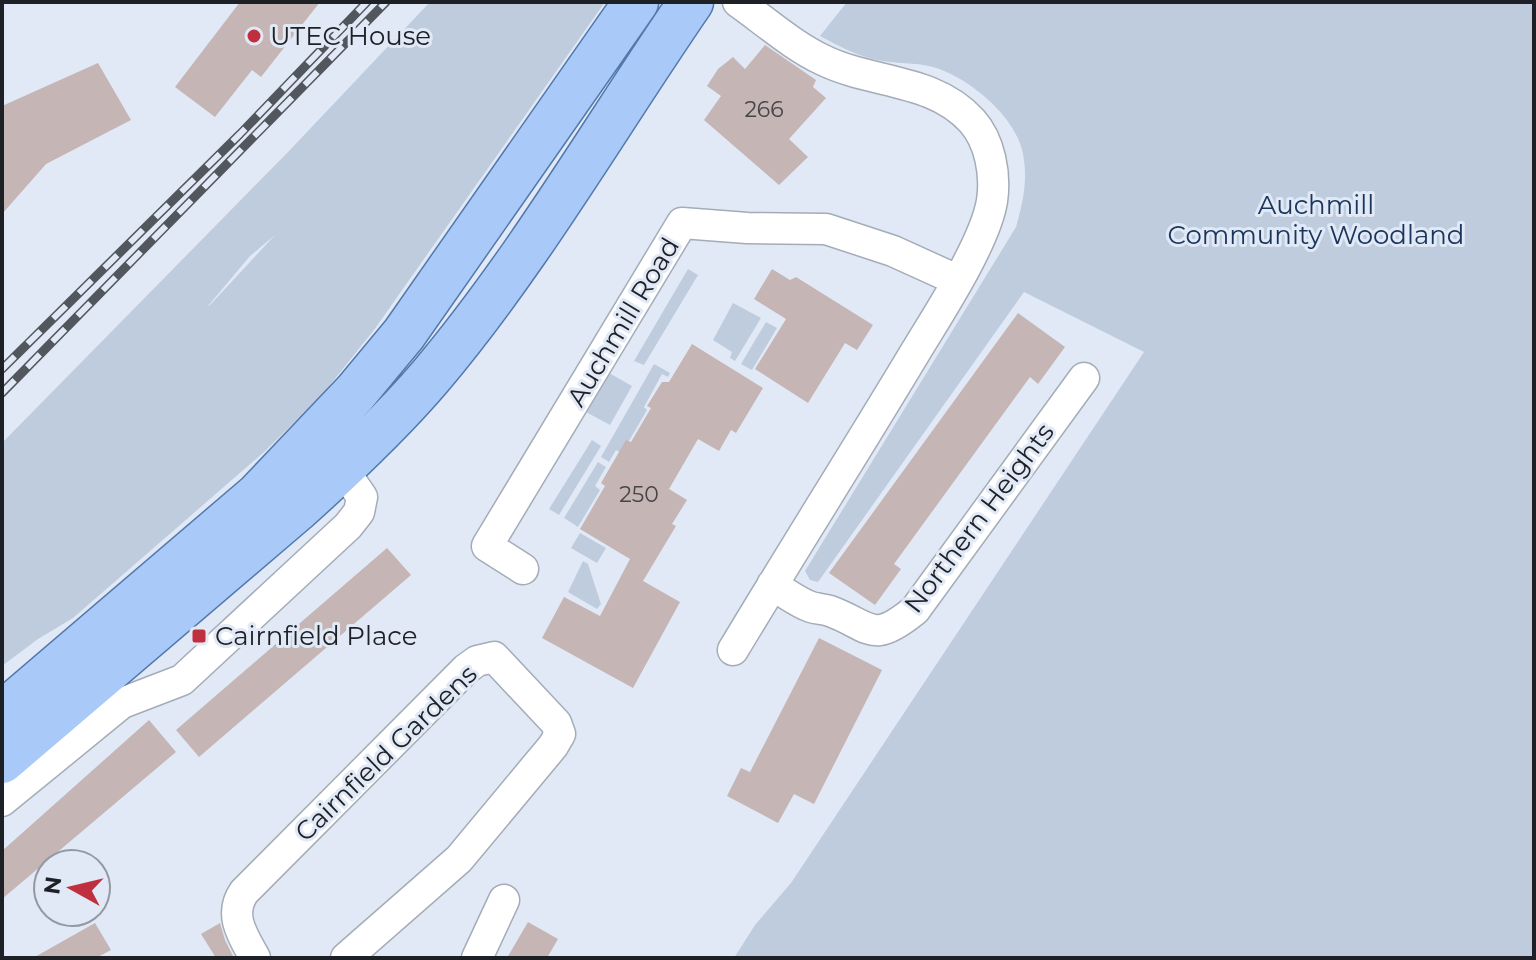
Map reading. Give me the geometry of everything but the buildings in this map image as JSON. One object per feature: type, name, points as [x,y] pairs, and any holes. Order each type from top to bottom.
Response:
[{"type":"main road","points":[[2,761],[227,571],[330,452],[404,334],[636,2]]},
{"type":"main road","points":[[2,714],[219,529],[429,378],[482,310],[691,2]]},
{"type":"street","points":[[733,650],[957,280],[984,225],[992,201],[993,177],[988,147],[973,122],[954,105],[933,93],[843,69],[820,59],[738,2]]},
{"type":"street","name":"Auchmill Road","points":[[523,569],[487,546],[682,223],[826,229],[893,251],[957,280]]},
{"type":"street","name":"Northern Heights","points":[[772,585],[811,607],[830,611],[867,630],[878,630],[900,622],[915,610],[1084,378]]},
{"type":"street","points":[[2,801],[122,703],[182,680],[341,533],[359,512],[362,497],[330,452]]},
{"type":"street","name":"Cairnfield Gardens","points":[[255,958],[237,915],[237,904],[244,892],[466,669],[477,661],[494,657],[556,723],[560,734],[459,859],[346,958]]},
{"type":"street","points":[[477,958],[504,900]]},
{"type":"green space","points":[[430,2],[605,2],[374,330],[321,396],[264,452],[73,618],[2,666],[2,443],[289,151]],"holes":[[[275,235],[209,306],[250,256]]]},
{"type":"green space","name":"Auchmill Community Woodland","points":[[847,2],[1534,2],[1534,958],[734,958],[755,925],[791,883],[1144,352],[1024,292],[818,582],[810,580],[805,571],[1016,227],[1025,182],[1023,154],[1011,126],[1001,112],[961,79],[933,67],[870,58],[820,36]]},
{"type":"green space","points":[[688,269],[698,275],[644,365],[634,361]]},
{"type":"green space","points":[[733,303],[761,318],[735,361],[730,358],[732,352],[713,340]]},
{"type":"green space","points":[[766,322],[777,328],[752,370],[741,364]]},
{"type":"green space","points":[[654,364],[670,373],[668,377],[662,374],[644,407],[647,410],[622,453],[616,450],[609,462],[601,457]]},
{"type":"green space","points":[[609,373],[632,386],[610,425],[586,412]]},
{"type":"green space","points":[[592,440],[601,446],[559,515],[549,509]]},
{"type":"green space","points":[[598,462],[606,467],[595,486],[600,490],[578,527],[564,518]]},
{"type":"green space","points":[[580,533],[606,548],[597,563],[571,548]]},
{"type":"green space","points":[[583,561],[588,564],[601,604],[597,609],[568,592]]},
{"type":"railway","points":[[2,369],[240,134],[367,2]]},
{"type":"railway","points":[[2,393],[386,2]]},
{"type":"place","name":"UTEC House","points":[[254,36]]},
{"type":"place","name":"Cairnfield Place","points":[[199,636]]}]
